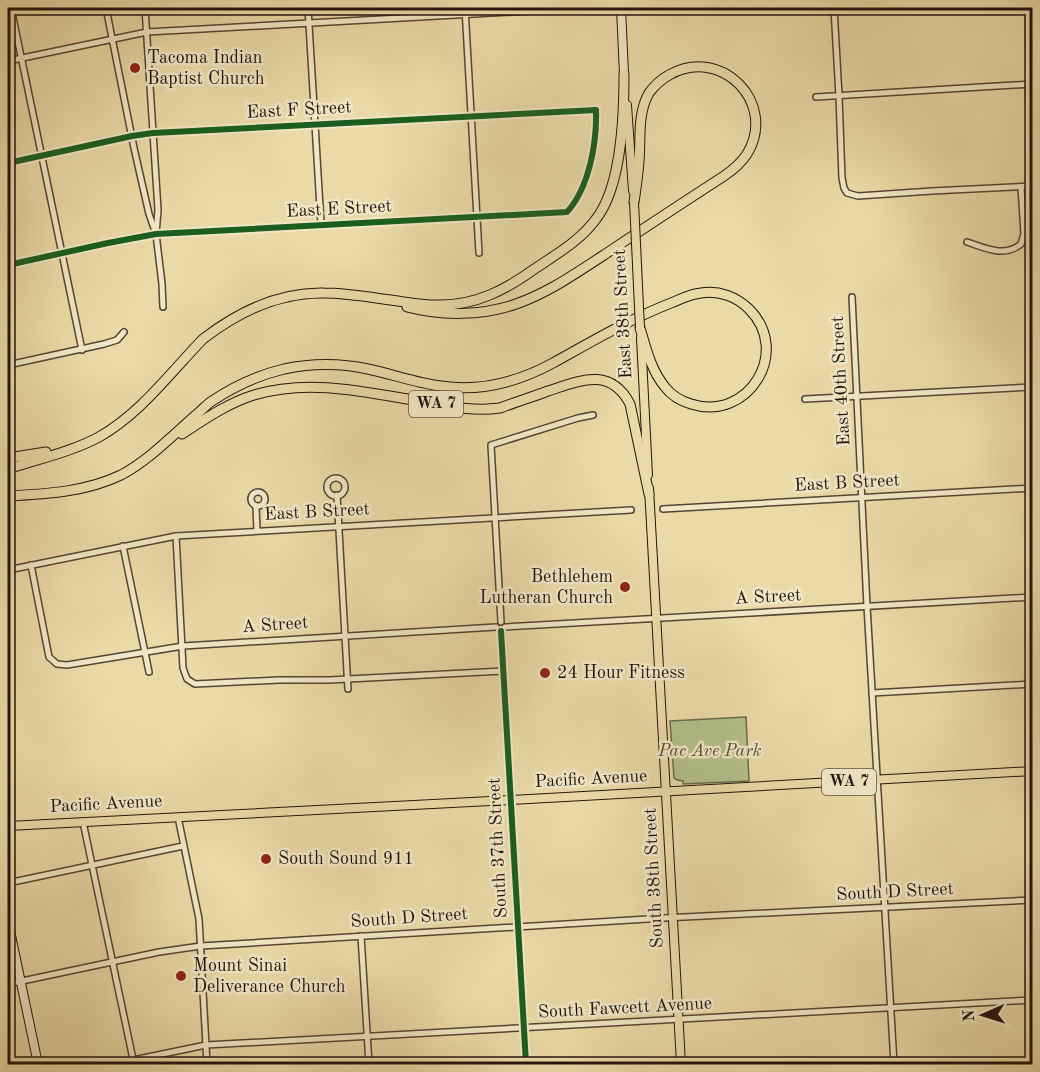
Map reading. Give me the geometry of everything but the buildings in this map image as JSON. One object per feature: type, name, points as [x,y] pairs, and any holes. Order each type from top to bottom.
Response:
[{"type":"highway","points":[[346,294],[426,311],[465,313],[496,310],[542,293],[724,176],[740,163],[752,143],[756,126],[752,102],[735,80],[718,70],[692,67],[666,77],[649,93],[643,109],[634,202]]},
{"type":"highway","points":[[8,469],[78,446],[100,436],[141,406],[215,330],[264,304],[290,296],[323,293],[438,306],[474,302],[505,289],[574,242],[602,211],[617,167],[624,99],[624,74]]},
{"type":"highway","points":[[152,453],[212,401],[266,374],[305,365],[325,364],[368,369],[441,386],[466,388],[492,386],[534,372],[657,308],[704,292],[733,298],[752,312],[765,338],[764,366],[758,380],[742,396],[727,405],[707,407],[694,405],[679,399],[660,381],[647,353],[640,328]]},
{"type":"highway","name":"WA 7","points":[[8,496],[63,492],[99,484],[138,465],[152,453],[227,406],[253,395],[276,389],[322,387],[455,408],[488,409],[500,408],[582,380],[596,379],[613,385],[624,394],[630,404],[649,494]]},
{"type":"highway","points":[[8,458],[78,446]]},
{"type":"main road","name":"East 38th Street","points":[[624,74],[634,202],[656,618]]},
{"type":"main road","name":"South 38th Street","points":[[656,618],[681,1065]]},
{"type":"main road","name":"Pacific Avenue","points":[[8,826],[1032,771]]},
{"type":"street","points":[[11,8],[82,350]]},
{"type":"street","points":[[106,8],[146,204],[156,234],[163,307]]},
{"type":"street","points":[[145,8],[158,210],[156,234]]},
{"type":"street","points":[[308,8],[321,225]]},
{"type":"street","points":[[8,61],[147,32],[466,11],[584,8]]},
{"type":"street","name":"East 38th Street","points":[[621,8],[624,74]]},
{"type":"street","points":[[834,8],[842,178],[847,193],[858,196],[1032,186]]},
{"type":"street","points":[[466,11],[479,253]]},
{"type":"street","points":[[816,97],[1032,84]]},
{"type":"street","name":"East F Street","points":[[8,163],[132,136],[153,134],[596,111]]},
{"type":"street","name":"East E Street","points":[[8,265],[156,234],[567,212],[580,195],[587,176],[592,154],[596,111]]},
{"type":"street","points":[[967,242],[997,251],[1011,249],[1021,244],[1024,234],[1021,187]]},
{"type":"street","name":"East 40th Street","points":[[852,297],[867,606],[894,1065]]},
{"type":"street","points":[[8,366],[113,341],[120,338],[123,332]]},
{"type":"street","points":[[805,399],[1032,387]]},
{"type":"street","name":"South 37th Street","points":[[526,1065],[491,445],[592,415]]},
{"type":"street","name":"East B Street","points":[[663,509],[1032,488]]},
{"type":"street","points":[[337,495],[348,688]]},
{"type":"street","points":[[256,506],[257,531]]},
{"type":"street","name":"East B Street","points":[[8,570],[176,536],[631,510]]},
{"type":"street","points":[[176,536],[184,672],[189,681],[195,684],[504,671]]},
{"type":"street","points":[[123,546],[149,672]]},
{"type":"street","name":"A Street","points":[[31,565],[49,657],[57,664],[71,664],[183,646],[1032,597]]},
{"type":"street","points":[[872,693],[1032,684]]},
{"type":"street","points":[[178,817],[199,919],[207,1065]]},
{"type":"street","points":[[83,822],[134,1062]]},
{"type":"street","points":[[8,883],[183,846]]},
{"type":"street","name":"South D Street","points":[[8,984],[159,952],[201,946],[518,926],[1032,900]]},
{"type":"street","points":[[8,921],[38,1065]]},
{"type":"street","points":[[361,936],[369,1065]]},
{"type":"street","name":"South Fawcett Avenue","points":[[114,1065],[206,1045],[1032,1000]]},
{"type":"green space","name":"Pac Ave Park","points":[[746,717],[749,781],[683,784],[683,781],[674,778],[670,721]]},
{"type":"cycle path","points":[[8,163],[153,133],[596,110],[595,136],[590,164],[581,191],[567,212],[156,234],[8,265]]},
{"type":"cycle path","points":[[501,631],[526,1064]]},
{"type":"place","name":"Tacoma Indian Baptist Church","points":[[135,68]]},
{"type":"place","name":"Bethlehem Lutheran Church","points":[[625,587]]},
{"type":"place","name":"24 Hour Fitness","points":[[545,673]]},
{"type":"place","name":"South Sound 911","points":[[266,859]]},
{"type":"place","name":"Mount Sinai Deliverance Church","points":[[181,976]]}]
